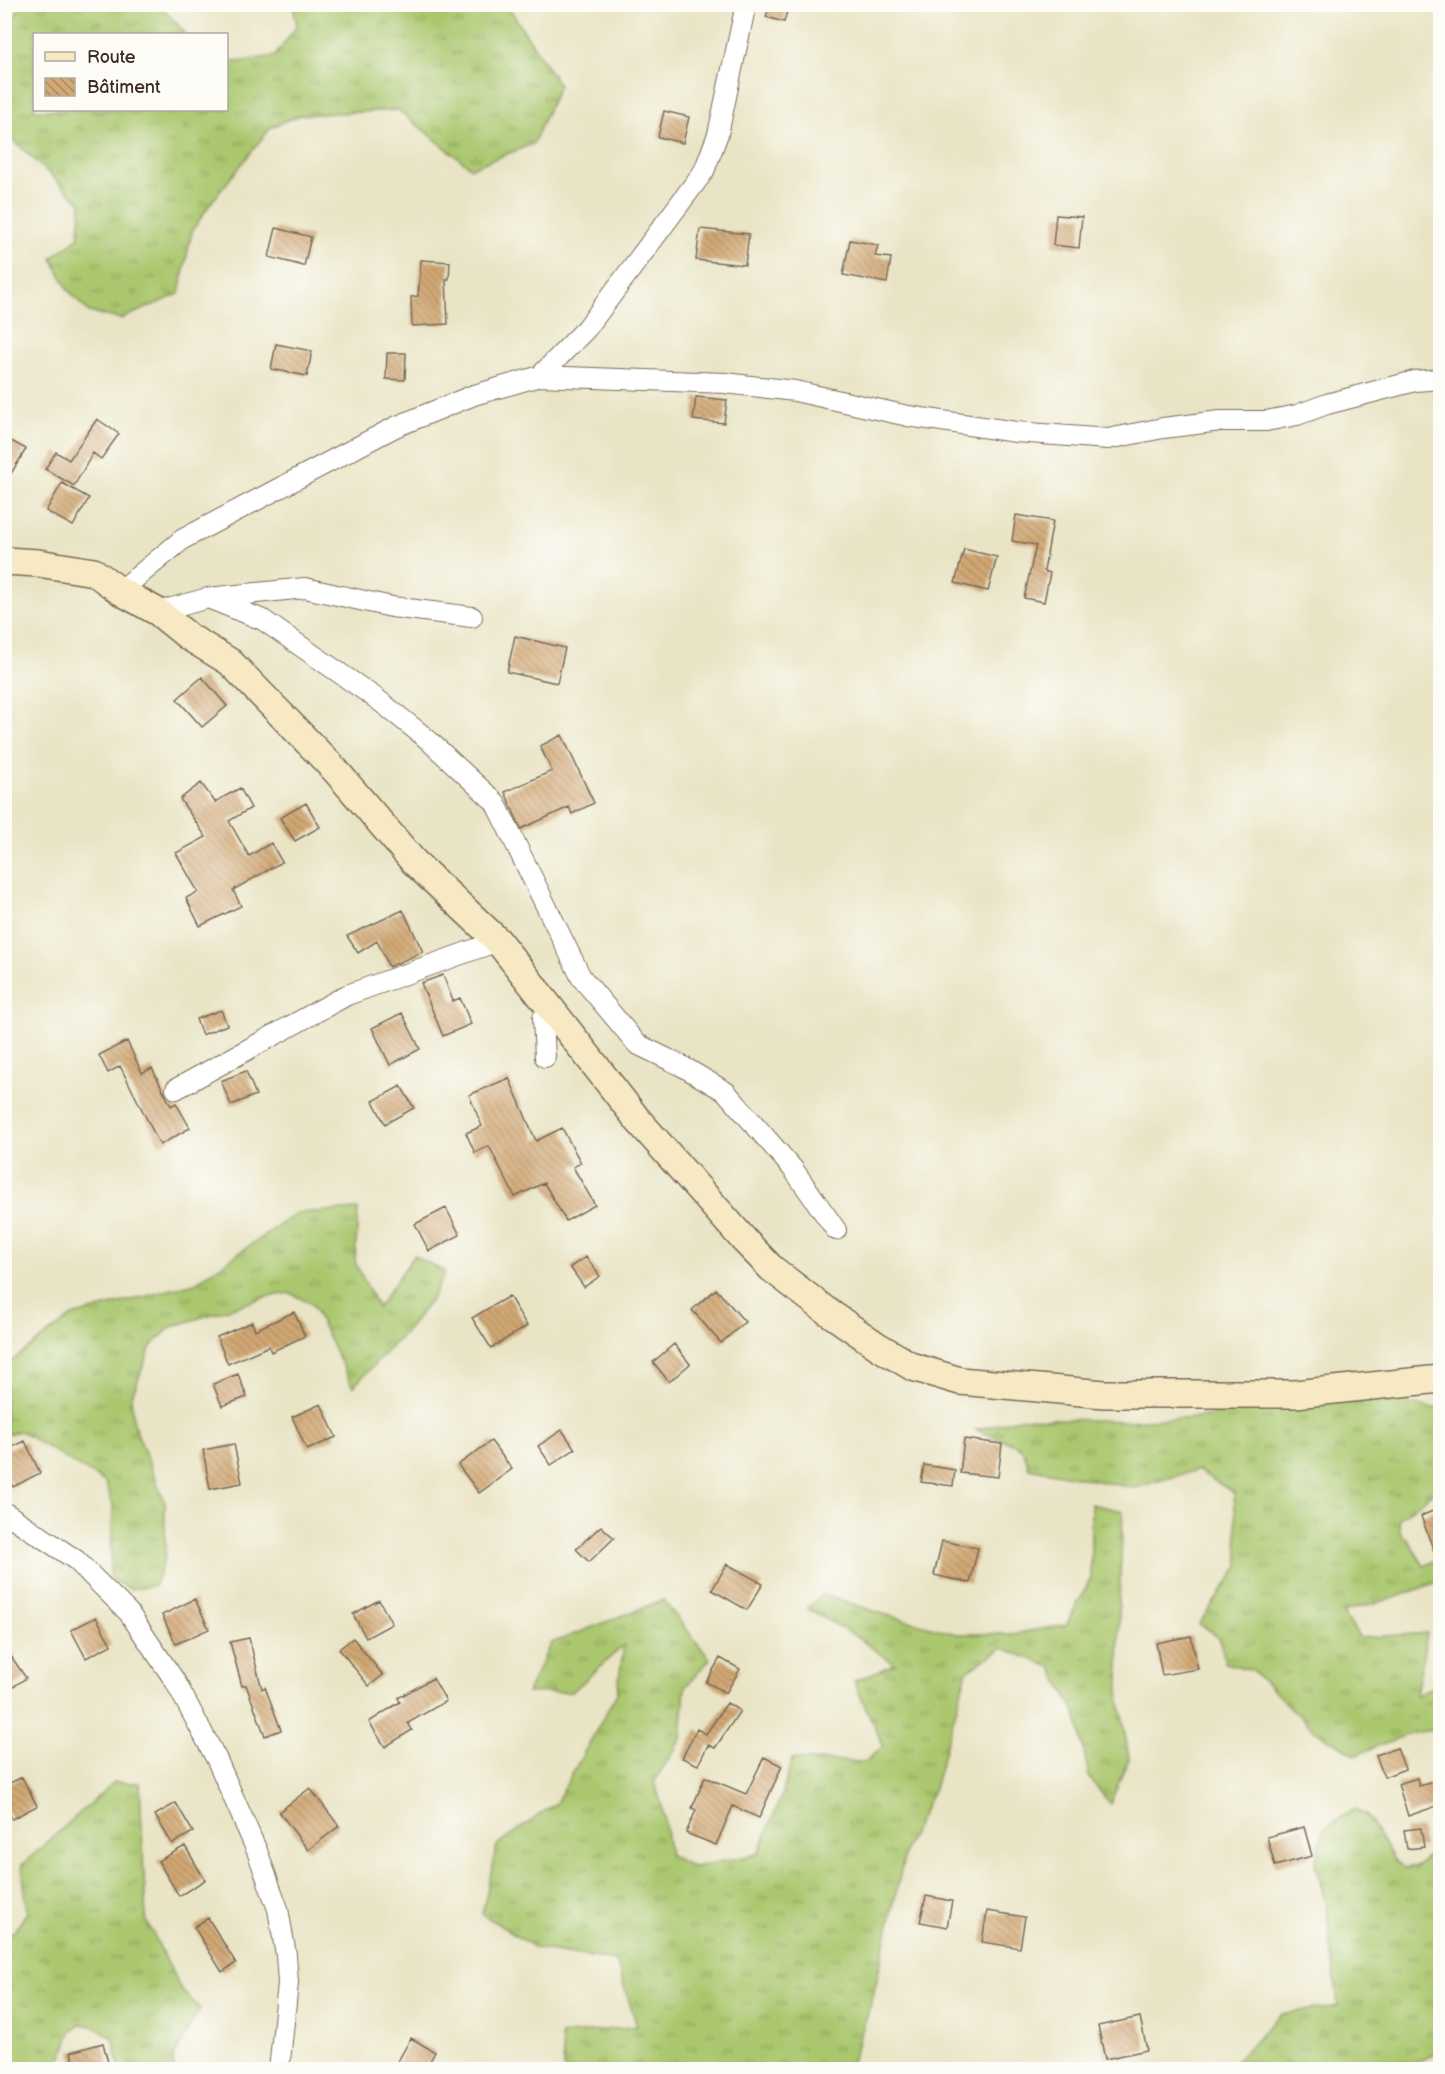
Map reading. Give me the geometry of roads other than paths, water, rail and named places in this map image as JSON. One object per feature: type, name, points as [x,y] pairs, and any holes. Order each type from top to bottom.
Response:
[{"type":"main road","points":[[4,561],[49,564],[93,572],[120,591],[158,612],[189,637],[230,662],[336,771],[414,862],[498,941],[637,1119],[771,1268],[849,1327],[913,1367],[960,1381],[1104,1394],[1295,1394],[1437,1383]]},
{"type":"street","points":[[540,376],[586,328],[704,171],[718,134],[746,4]]},
{"type":"street","points":[[120,591],[183,539],[395,427],[474,395],[540,376],[725,383],[795,392],[908,416],[1016,432],[1108,439],[1163,428],[1220,421],[1266,421],[1297,415],[1328,404],[1415,381],[1440,379]]},
{"type":"street","points":[[158,612],[207,598],[304,588],[392,607],[472,617]]},
{"type":"street","points":[[207,598],[263,620],[377,699],[426,738],[495,802],[581,977],[637,1044],[682,1066],[726,1092],[793,1169],[836,1230]]},
{"type":"street","points":[[176,1089],[347,995],[498,941]]},
{"type":"street","points":[[545,1057],[543,1018],[554,1011]]},
{"type":"street","points":[[4,1512],[76,1560],[129,1613],[176,1682],[217,1760],[257,1851],[278,1909],[288,1983],[279,2070]]}]
